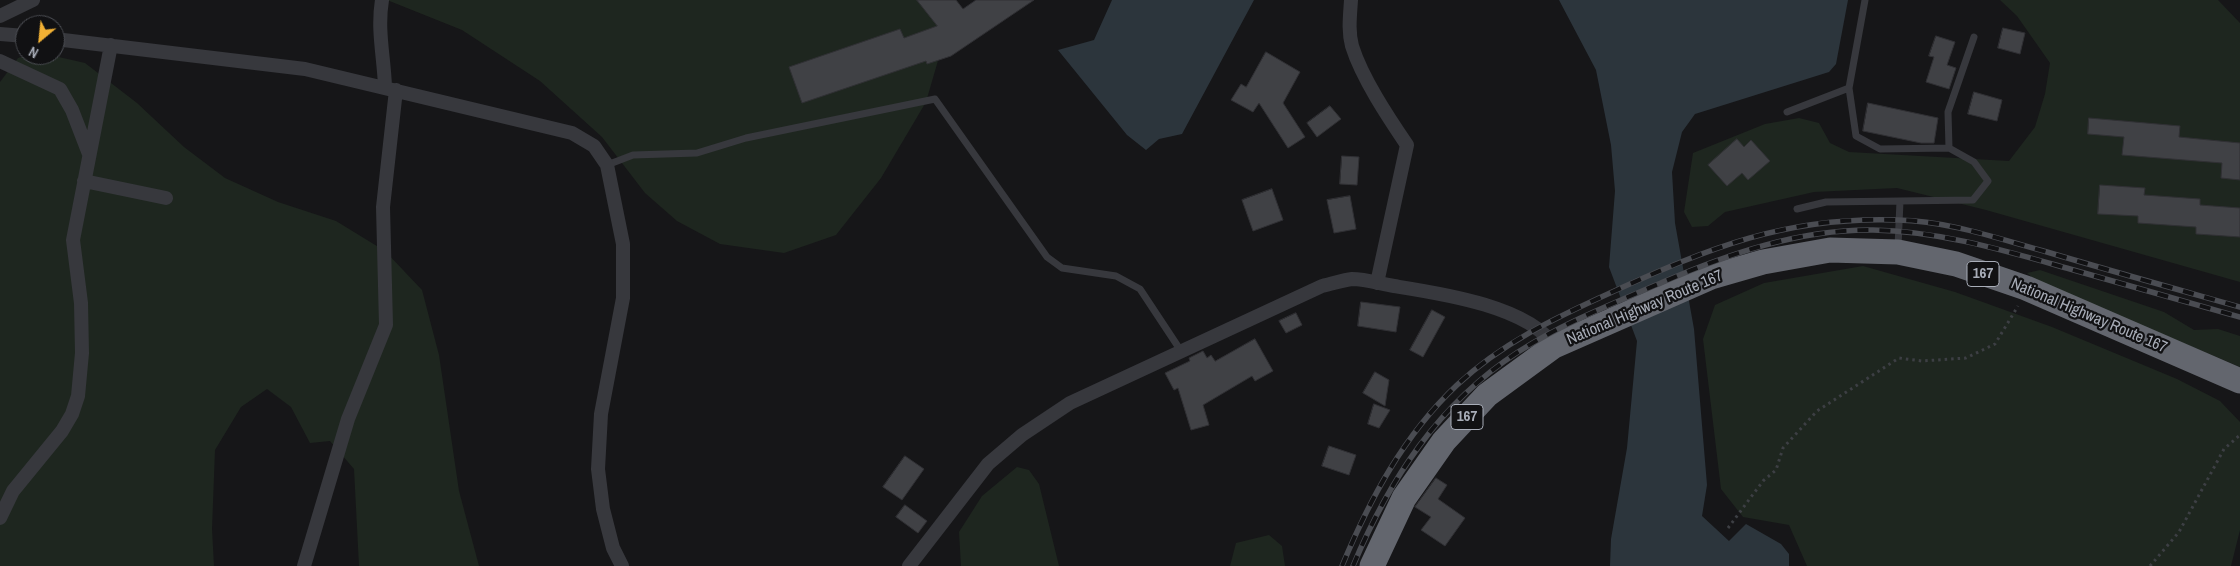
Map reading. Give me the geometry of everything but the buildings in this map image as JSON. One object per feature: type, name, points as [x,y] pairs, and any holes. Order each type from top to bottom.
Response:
[{"type":"highway","name":"National Highway Route 167","points":[[1372,566],[1404,498],[1444,441],[1487,395],[1554,346],[1711,277],[1763,262],[1830,250],[1898,252],[1956,264],[2026,288],[2240,381]]},
{"type":"street","points":[[0,16],[33,0]]},
{"type":"street","points":[[304,566],[348,419],[386,326],[383,207],[391,89],[379,35],[382,0]]},
{"type":"street","points":[[1350,0],[1349,29],[1353,47],[1382,109],[1407,145],[1377,283]]},
{"type":"street","points":[[0,34],[15,35]]},
{"type":"street","points":[[65,40],[305,69],[572,133],[594,146],[607,165],[623,244],[623,298],[601,414],[598,469],[603,509],[613,548],[622,566]]},
{"type":"street","points":[[0,518],[13,491],[62,431],[72,414],[78,396],[82,353],[82,311],[73,240],[111,45]]},
{"type":"street","points":[[0,61],[60,89],[72,110],[89,155]]},
{"type":"street","points":[[84,181],[166,198]]},
{"type":"street","points":[[908,566],[988,464],[1022,435],[1070,404],[1322,286],[1352,280],[1461,296],[1503,311],[1547,335],[1554,346]]},
{"type":"lane","points":[[1797,208],[1826,202],[1972,200],[1988,181],[1974,162],[1949,148],[1880,150],[1856,136],[1849,88],[1865,0]]},
{"type":"lane","points":[[1949,148],[1948,112],[1974,36]]},
{"type":"lane","points":[[1787,112],[1849,88]]},
{"type":"lane","points":[[607,165],[633,155],[698,153],[746,138],[935,98],[1048,257],[1062,268],[1116,276],[1140,289],[1181,351]]},
{"type":"lane","points":[[1898,252],[1900,200]]},
{"type":"path","points":[[1728,528],[1762,481],[1776,470],[1783,448],[1817,411],[1899,358],[1922,360],[1966,358],[1995,344],[2011,319],[2026,288]]},
{"type":"path","points":[[2150,566],[2180,532],[2224,449],[2240,435]]},
{"type":"shaded area","points":[[387,0],[943,0],[946,33],[926,102],[881,178],[836,235],[784,253],[720,244],[677,221],[645,193],[602,137],[540,81],[462,30]]},
{"type":"shaded area","points":[[1112,0],[1254,0],[1182,134],[1159,139],[1146,150],[1127,135],[1058,50],[1094,40]]},
{"type":"shaded area","points":[[1559,0],[1848,0],[1836,64],[1829,72],[1695,114],[1682,132],[1672,172],[1675,223],[1694,329],[1707,485],[1702,516],[1729,541],[1746,524],[1781,544],[1789,554],[1789,566],[1610,566],[1611,539],[1627,448],[1637,341],[1609,267],[1615,191],[1611,145],[1596,70]]},
{"type":"shaded area","points":[[2000,0],[2218,0],[2240,23],[2240,282],[1986,210],[1897,188],[1814,192],[1725,212],[1708,226],[1692,227],[1684,212],[1693,153],[1765,124],[1799,118],[1819,123],[1830,143],[1849,152],[2009,161],[2035,127],[2045,94],[2050,63],[2017,16]]},
{"type":"shaded area","points":[[65,58],[85,63],[137,103],[184,147],[225,178],[278,202],[336,221],[385,251],[422,290],[439,355],[459,491],[479,566],[359,566],[354,469],[330,441],[310,443],[291,407],[267,389],[241,407],[215,450],[212,529],[214,566],[0,566],[0,82],[15,62],[15,65],[65,65]]},
{"type":"shaded area","points":[[1863,266],[1955,292],[2052,327],[2177,379],[2220,401],[2240,422],[2240,530],[2231,566],[1807,566],[1789,525],[1743,517],[1721,489],[1703,339],[1715,305],[1764,283]]},
{"type":"shaded area","points":[[2040,270],[2164,312],[2194,330],[2218,329],[2240,336],[2240,367],[2036,281],[2027,273]]},
{"type":"shaded area","points":[[1017,467],[1029,470],[1039,484],[1059,566],[961,566],[959,532],[982,496]]},
{"type":"shaded area","points":[[1269,535],[1282,546],[1285,566],[1230,566],[1236,543]]},
{"type":"railway","points":[[1342,566],[1376,493],[1404,447],[1438,405],[1474,370],[1511,344],[1569,312],[1681,262],[1749,238],[1784,229],[1820,223],[1858,220],[1917,221],[1955,227],[1992,236],[2240,307]]},
{"type":"railway","points":[[1353,566],[1383,504],[1419,446],[1440,420],[1489,373],[1518,352],[1589,314],[1713,262],[1765,245],[1819,234],[1846,231],[1873,230],[1923,234],[1997,249],[2240,317]]}]
